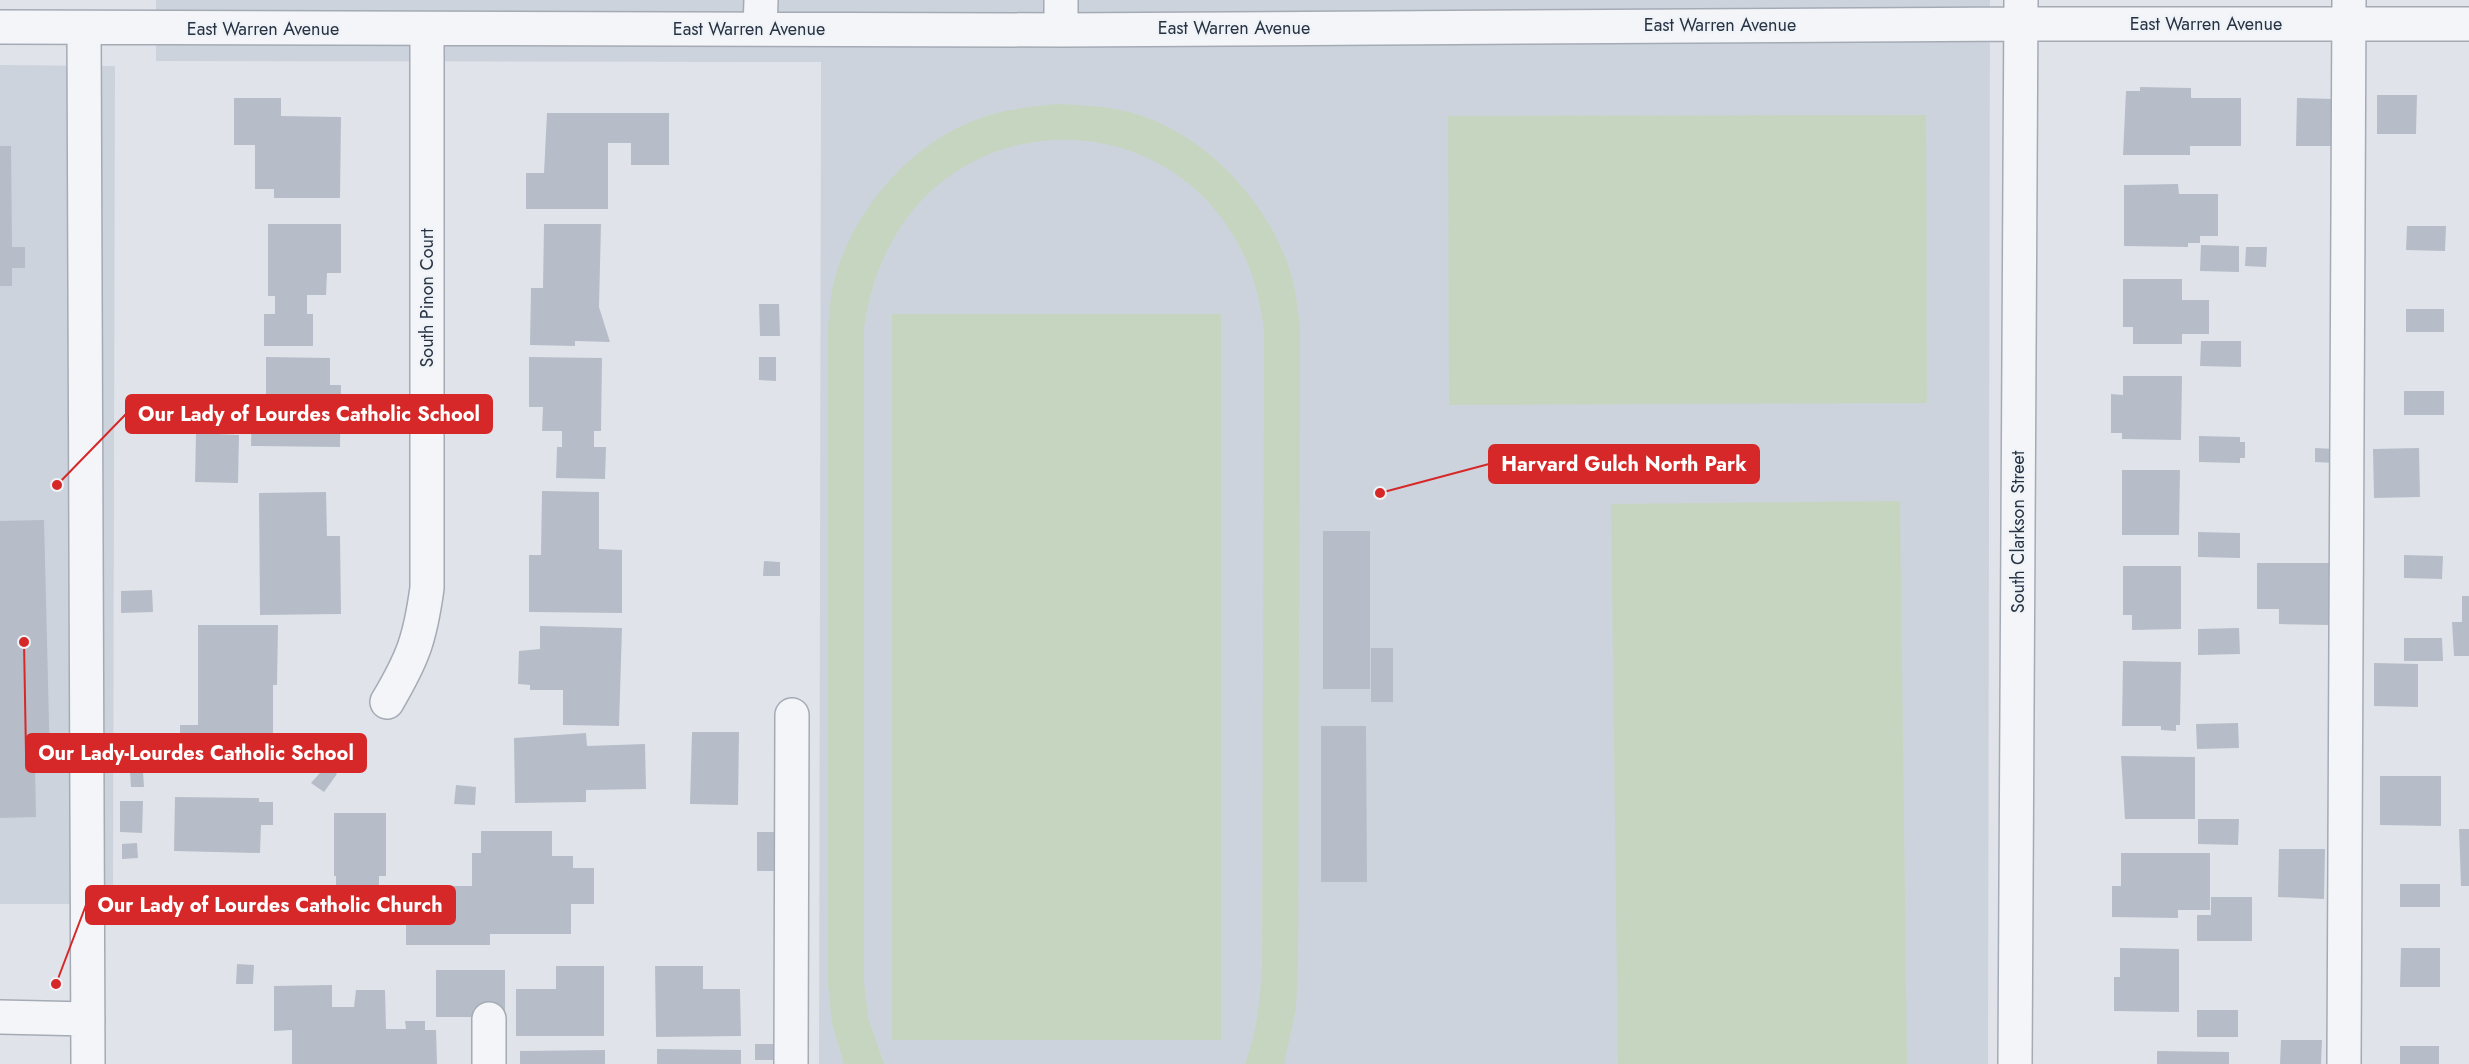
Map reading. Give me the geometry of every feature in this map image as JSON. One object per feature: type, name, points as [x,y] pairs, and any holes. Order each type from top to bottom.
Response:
[{"type":"street","name":"East Warren Avenue","points":[[0,27],[102,19],[427,30],[761,14],[2021,12],[2349,12],[2469,24]]},
{"type":"street","name":"South Clarkson Street","points":[[2015,1064],[2021,12]]},
{"type":"street","points":[[2344,1064],[2349,12]]},
{"type":"street","points":[[88,1064],[84,426],[102,19]]},
{"type":"street","name":"South Pinon Court","points":[[387,702],[408,668],[421,632],[427,588],[427,30]]},
{"type":"street","points":[[791,1064],[792,715]]},
{"type":"street","points":[[0,1017],[88,1019]]},
{"type":"street","points":[[489,1019],[489,1064]]},
{"type":"shaded area","points":[[156,0],[1990,0],[1988,1064],[819,1064],[821,62],[156,61]]},
{"type":"shaded area","points":[[0,65],[115,66],[113,904],[0,904]]},
{"type":"green space","points":[[1056,104],[1102,107],[1129,112],[1180,133],[1203,149],[1225,168],[1262,212],[1276,237],[1292,279],[1300,330],[1298,968],[1296,1008],[1284,1064],[1245,1064],[1257,1016],[1262,966],[1264,331],[1241,249],[1196,189],[1136,153],[1068,140],[1000,150],[938,185],[890,244],[864,328],[864,982],[868,1017],[884,1064],[844,1064],[832,1024],[828,984],[828,325],[833,285],[841,258],[868,208],[904,165],[926,147],[975,120],[1015,109]]},
{"type":"green space","points":[[1926,115],[1927,403],[1449,405],[1448,116]]},
{"type":"green space","points":[[892,314],[1221,314],[1221,1040],[892,1040]]},
{"type":"green space","points":[[1900,501],[1907,1064],[1618,1064],[1611,504]]},
{"type":"building","points":[[2140,87],[2191,88],[2191,98],[2241,98],[2241,146],[2190,146],[2190,155],[2123,155],[2126,91],[2140,91]]},
{"type":"building","points":[[2377,95],[2417,95],[2416,134],[2377,134]]},
{"type":"building","points":[[234,98],[281,98],[281,116],[341,117],[340,198],[274,198],[274,189],[255,189],[255,145],[234,145]]},
{"type":"building","points":[[2297,98],[2336,99],[2336,146],[2296,146]]},
{"type":"building","points":[[547,113],[669,113],[669,165],[631,165],[631,143],[608,143],[608,209],[526,209],[526,173],[544,173]]},
{"type":"building","points":[[0,146],[11,146],[12,247],[25,247],[25,268],[12,268],[12,286],[0,286]]},
{"type":"building","points":[[2178,184],[2179,194],[2218,194],[2218,236],[2200,236],[2200,243],[2188,243],[2188,247],[2124,246],[2124,185]]},
{"type":"building","points":[[268,224],[341,224],[341,273],[327,273],[326,295],[307,295],[307,314],[313,314],[313,346],[264,346],[264,314],[275,314],[275,296],[268,296]]},
{"type":"building","points":[[544,224],[601,224],[599,307],[610,342],[575,341],[575,346],[530,345],[531,288],[543,288]]},
{"type":"building","points":[[2407,226],[2446,226],[2445,251],[2406,250]]},
{"type":"building","points":[[2201,245],[2239,246],[2239,272],[2200,271]]},
{"type":"building","points":[[2246,247],[2267,247],[2266,267],[2245,266]]},
{"type":"building","points":[[2123,279],[2182,279],[2182,300],[2209,300],[2209,334],[2182,334],[2182,344],[2133,344],[2133,327],[2123,327]]},
{"type":"building","points":[[759,304],[779,304],[780,336],[760,336]]},
{"type":"building","points":[[2406,309],[2444,309],[2444,332],[2406,332]]},
{"type":"building","points":[[2201,341],[2241,341],[2241,367],[2200,366]]},
{"type":"building","points":[[266,357],[330,358],[330,385],[341,385],[340,447],[251,446],[252,404],[266,404]]},
{"type":"building","points":[[529,357],[602,358],[601,431],[594,431],[594,447],[606,447],[605,479],[556,478],[557,447],[562,447],[562,431],[542,431],[543,407],[529,407]]},
{"type":"building","points":[[759,357],[776,357],[776,381],[759,380]]},
{"type":"building","points":[[2123,376],[2182,376],[2181,440],[2122,439],[2122,433],[2111,433],[2111,394],[2123,395]]},
{"type":"building","points":[[2404,391],[2444,391],[2444,415],[2404,415]]},
{"type":"building","points":[[196,433],[239,435],[238,483],[195,482]]},
{"type":"building","points":[[2199,436],[2240,437],[2240,442],[2245,442],[2245,458],[2240,458],[2240,463],[2199,462]]},
{"type":"building","points":[[2315,448],[2335,449],[2334,463],[2315,462]]},
{"type":"building","points":[[2419,448],[2420,497],[2374,498],[2373,449]]},
{"type":"building","points":[[2122,470],[2180,470],[2179,535],[2122,535]]},
{"type":"building","points":[[542,491],[599,492],[599,549],[622,550],[622,613],[529,612],[529,555],[541,555]]},
{"type":"building","points":[[326,492],[327,536],[340,536],[341,614],[260,615],[259,493]]},
{"type":"building","points":[[44,520],[50,762],[35,763],[36,817],[0,818],[0,521]]},
{"type":"building","points":[[1323,531],[1370,531],[1370,689],[1323,689]]},
{"type":"building","points":[[2198,532],[2240,533],[2240,558],[2198,557]]},
{"type":"building","points":[[2404,555],[2443,556],[2442,579],[2404,578]]},
{"type":"building","points":[[764,561],[780,562],[780,576],[763,576]]},
{"type":"building","points":[[2257,563],[2330,563],[2329,625],[2279,624],[2279,609],[2257,609]]},
{"type":"building","points":[[2123,566],[2181,566],[2181,629],[2132,630],[2132,615],[2123,615]]},
{"type":"building","points":[[152,590],[153,612],[121,613],[121,591]]},
{"type":"building","points":[[2462,596],[2469,596],[2469,656],[2454,656],[2452,622],[2462,622]]},
{"type":"building","points":[[198,625],[278,625],[277,685],[273,685],[273,773],[180,773],[180,725],[198,725]]},
{"type":"building","points":[[540,626],[622,628],[619,726],[563,725],[563,690],[530,690],[530,685],[518,684],[519,651],[540,649]]},
{"type":"building","points":[[2239,628],[2240,654],[2198,655],[2198,629]]},
{"type":"building","points":[[2404,638],[2442,638],[2443,661],[2404,661]]},
{"type":"building","points":[[1371,648],[1393,648],[1393,702],[1371,702]]},
{"type":"building","points":[[2123,661],[2181,662],[2180,725],[2176,725],[2176,731],[2161,730],[2161,726],[2122,726]]},
{"type":"building","points":[[2374,663],[2418,664],[2418,707],[2374,706]]},
{"type":"building","points":[[2238,723],[2239,748],[2197,749],[2196,724]]},
{"type":"building","points":[[1321,726],[1366,726],[1367,882],[1321,882]]},
{"type":"building","points":[[692,732],[739,732],[738,805],[690,804]]},
{"type":"building","points":[[586,733],[587,746],[645,744],[646,789],[586,790],[586,802],[515,803],[514,738]]},
{"type":"building","points":[[2121,756],[2195,757],[2195,819],[2125,819]]},
{"type":"building","points":[[326,766],[337,774],[324,792],[311,783]]},
{"type":"building","points":[[130,771],[143,771],[144,787],[131,787]]},
{"type":"building","points":[[2380,776],[2441,776],[2441,826],[2380,825]]},
{"type":"building","points":[[456,785],[476,787],[475,805],[454,804]]},
{"type":"building","points":[[175,797],[259,798],[259,802],[273,802],[273,825],[261,825],[260,853],[174,851]]},
{"type":"building","points":[[120,801],[143,801],[142,833],[120,832]]},
{"type":"building","points":[[334,813],[386,813],[386,876],[379,876],[379,893],[336,893]]},
{"type":"building","points":[[2198,819],[2239,819],[2238,845],[2198,844]]},
{"type":"building","points":[[2459,829],[2469,829],[2469,886],[2461,886]]},
{"type":"building","points":[[481,831],[552,831],[552,856],[573,856],[573,868],[594,868],[594,904],[571,904],[571,934],[490,934],[490,945],[406,945],[406,886],[472,886],[472,853],[481,853]]},
{"type":"building","points":[[757,832],[781,832],[781,871],[757,871]]},
{"type":"building","points":[[137,843],[138,858],[122,859],[122,844]]},
{"type":"building","points":[[2279,849],[2325,849],[2324,899],[2278,897]]},
{"type":"building","points":[[2121,853],[2210,853],[2210,910],[2178,910],[2178,918],[2112,917],[2112,886],[2121,886]]},
{"type":"building","points":[[2400,884],[2440,884],[2440,907],[2400,907]]},
{"type":"building","points":[[2211,897],[2252,897],[2252,941],[2197,941],[2197,915],[2211,915]]},
{"type":"building","points":[[2120,948],[2179,949],[2179,1012],[2114,1011],[2114,977],[2120,977]]},
{"type":"building","points":[[2401,948],[2440,948],[2440,987],[2400,987]]},
{"type":"building","points":[[237,964],[254,965],[253,984],[236,984]]},
{"type":"building","points":[[556,966],[604,966],[604,1036],[516,1036],[516,989],[556,989]]},
{"type":"building","points":[[655,966],[703,966],[703,989],[740,989],[741,1036],[656,1037]]},
{"type":"building","points":[[436,970],[505,970],[505,1017],[436,1017]]},
{"type":"building","points":[[332,985],[332,1007],[354,1007],[356,990],[385,990],[386,1029],[406,1029],[405,1021],[425,1021],[425,1030],[436,1030],[437,1064],[292,1064],[292,1030],[274,1031],[274,986]]},
{"type":"building","points":[[2197,1010],[2238,1010],[2238,1037],[2197,1037]]},
{"type":"building","points":[[2281,1040],[2322,1040],[2321,1064],[2280,1064]]},
{"type":"building","points":[[755,1044],[774,1044],[774,1060],[755,1060]]},
{"type":"building","points":[[2400,1046],[2439,1046],[2439,1064],[2400,1064]]},
{"type":"building","points":[[657,1049],[741,1050],[741,1064],[657,1064]]},
{"type":"building","points":[[605,1050],[605,1064],[520,1064],[520,1051]]},
{"type":"building","points":[[2157,1051],[2229,1052],[2229,1064],[2157,1064]]},
{"type":"place","name":"Our Lady of Lourdes Catholic School","points":[[57,485]]},
{"type":"place","name":"Harvard Gulch North Park","points":[[1380,493]]},
{"type":"place","name":"Our Lady-Lourdes Catholic School","points":[[24,642]]},
{"type":"place","name":"Our Lady of Lourdes Catholic Church","points":[[56,984]]}]
